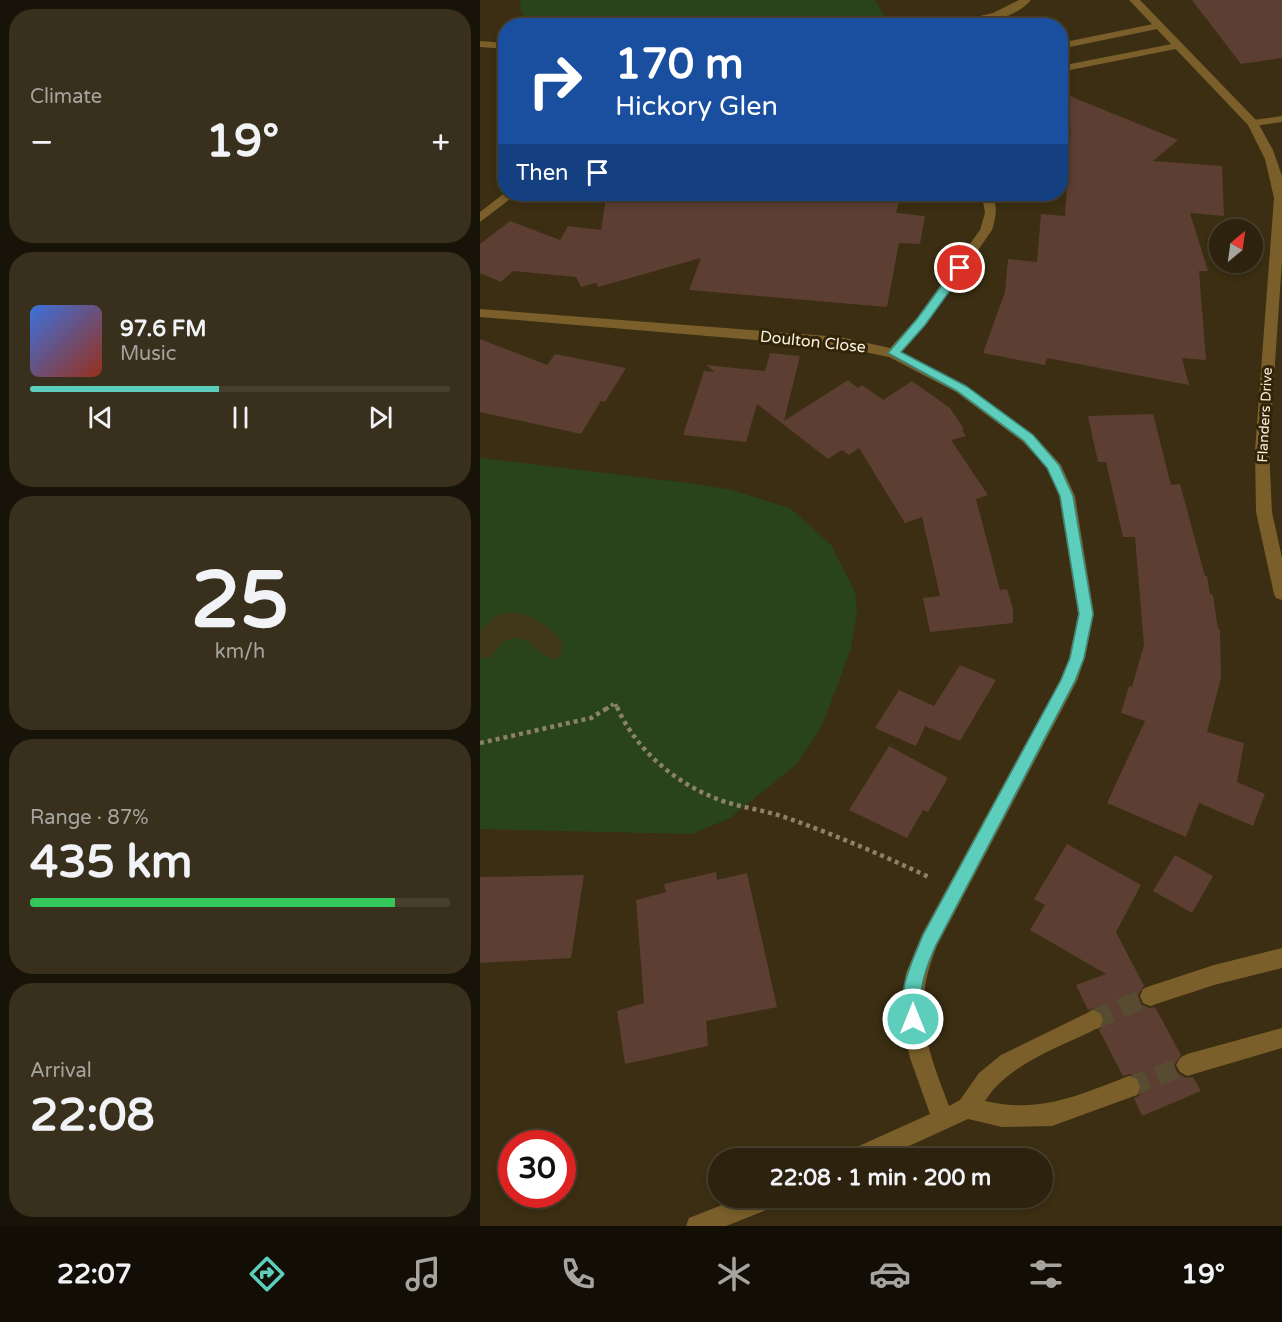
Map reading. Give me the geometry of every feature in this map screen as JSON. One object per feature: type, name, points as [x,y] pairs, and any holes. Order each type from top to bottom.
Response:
[{"type":"street","points":[[979,18],[1011,10],[1026,0]]},
{"type":"street","name":"Flanders Drive","points":[[1134,0],[1253,123],[1280,179],[1262,450],[1264,512],[1281,586]]},
{"type":"street","points":[[1068,44],[1158,26]]},
{"type":"street","points":[[480,44],[498,45]]},
{"type":"street","points":[[1068,67],[1177,46]]},
{"type":"street","points":[[1253,123],[1282,119]]},
{"type":"street","points":[[480,218],[502,201]]},
{"type":"street","points":[[893,353],[921,322],[986,230],[992,213],[989,201]]},
{"type":"street","name":"Doulton Close","points":[[480,313],[840,342],[893,353],[962,389],[1028,438],[1053,465],[1067,496],[1086,614],[1077,658],[1068,681],[929,941],[916,973],[912,994],[913,1019],[924,1067],[943,1119]]},
{"type":"street","points":[[1150,996],[1214,975],[1282,958]]},
{"type":"street","points":[[880,1148],[968,1108],[986,1080],[1008,1062],[1093,1020]]},
{"type":"street","points":[[1186,1065],[1282,1038]]},
{"type":"street","points":[[968,1108],[1002,1116],[1052,1114],[1129,1087]]},
{"type":"street","points":[[697,1226],[743,1208]]},
{"type":"path","points":[[480,743],[591,718],[615,703],[628,730],[661,766],[690,785],[719,799],[784,817],[895,861],[958,890]]},
{"type":"green space","points":[[520,0],[875,0],[886,18],[526,18],[521,11]]},
{"type":"green space","points":[[480,458],[731,490],[790,508],[831,545],[855,592],[857,610],[851,648],[822,726],[797,764],[730,818],[692,834],[480,829]]},
{"type":"sand","points":[[507,612],[530,617],[551,630],[562,641],[562,654],[556,659],[549,657],[518,638],[503,643],[490,658],[480,657],[480,630],[496,616]]},
{"type":"building","points":[[1192,0],[1282,0],[1282,58],[1241,64]]},
{"type":"building","points":[[1068,95],[1178,140],[1153,161],[1222,166],[1224,216],[1190,213],[1208,271],[1199,271],[1206,360],[1182,358],[1189,385],[1047,358],[1045,365],[983,353],[1005,292],[1008,259],[1037,262],[1041,214],[1065,216],[1066,201],[1068,201],[1071,128],[1068,127]]},
{"type":"building","points":[[606,201],[899,201],[896,213],[925,216],[920,244],[899,243],[887,307],[689,290],[701,258],[598,287],[596,283],[581,287],[576,277],[513,271],[501,282],[480,273],[480,244],[510,221],[560,240],[568,226],[601,230]]},
{"type":"building","points":[[480,339],[547,365],[555,354],[626,368],[605,402],[601,401],[581,434],[480,412]]},
{"type":"building","points":[[770,353],[800,356],[784,421],[848,380],[858,388],[862,385],[883,400],[912,381],[950,408],[966,436],[951,440],[988,495],[976,499],[1000,590],[1007,589],[1013,609],[1013,623],[930,632],[923,598],[940,596],[922,517],[905,523],[859,448],[849,455],[842,450],[828,459],[757,404],[746,442],[683,435],[704,371],[715,372],[706,365],[765,371]]},
{"type":"building","points":[[1153,414],[1171,485],[1180,484],[1205,576],[1207,576],[1210,594],[1213,595],[1218,629],[1220,629],[1221,678],[1207,732],[1244,743],[1237,782],[1265,794],[1253,826],[1199,803],[1186,837],[1107,803],[1145,721],[1121,713],[1129,686],[1132,687],[1144,645],[1135,537],[1123,537],[1106,462],[1098,462],[1088,416]]},
{"type":"building","points":[[960,665],[996,680],[960,741],[925,726],[916,746],[875,728],[899,690],[934,706]]},
{"type":"building","points":[[889,746],[948,778],[928,812],[923,810],[907,838],[849,810]]},
{"type":"building","points":[[1067,844],[1141,885],[1116,932],[1144,986],[1138,995],[1141,1004],[1149,1008],[1155,1007],[1181,1055],[1174,1066],[1178,1073],[1186,1078],[1193,1077],[1201,1091],[1142,1116],[1134,1098],[1139,1096],[1142,1088],[1139,1078],[1130,1074],[1123,1076],[1099,1030],[1105,1021],[1102,1012],[1094,1008],[1088,1010],[1076,985],[1106,974],[1030,930],[1045,905],[1034,899]]},
{"type":"building","points":[[1175,855],[1213,876],[1192,913],[1153,891]]},
{"type":"building","points":[[716,872],[717,880],[747,873],[777,1007],[706,1021],[708,1046],[625,1064],[617,1011],[644,1003],[636,900],[666,892],[664,884]]},
{"type":"building","points":[[584,875],[571,958],[480,963],[480,877]]},
{"type":"tunnel","points":[[1093,1020],[1150,996]]},
{"type":"tunnel","points":[[1129,1087],[1187,1065]]},
{"type":"route","points":[[913,1019],[912,994],[916,973],[929,941],[967,874],[1068,681],[1077,658],[1086,614],[1067,496],[1053,465],[1028,438],[962,389],[893,353],[921,322],[960,268]]}]
